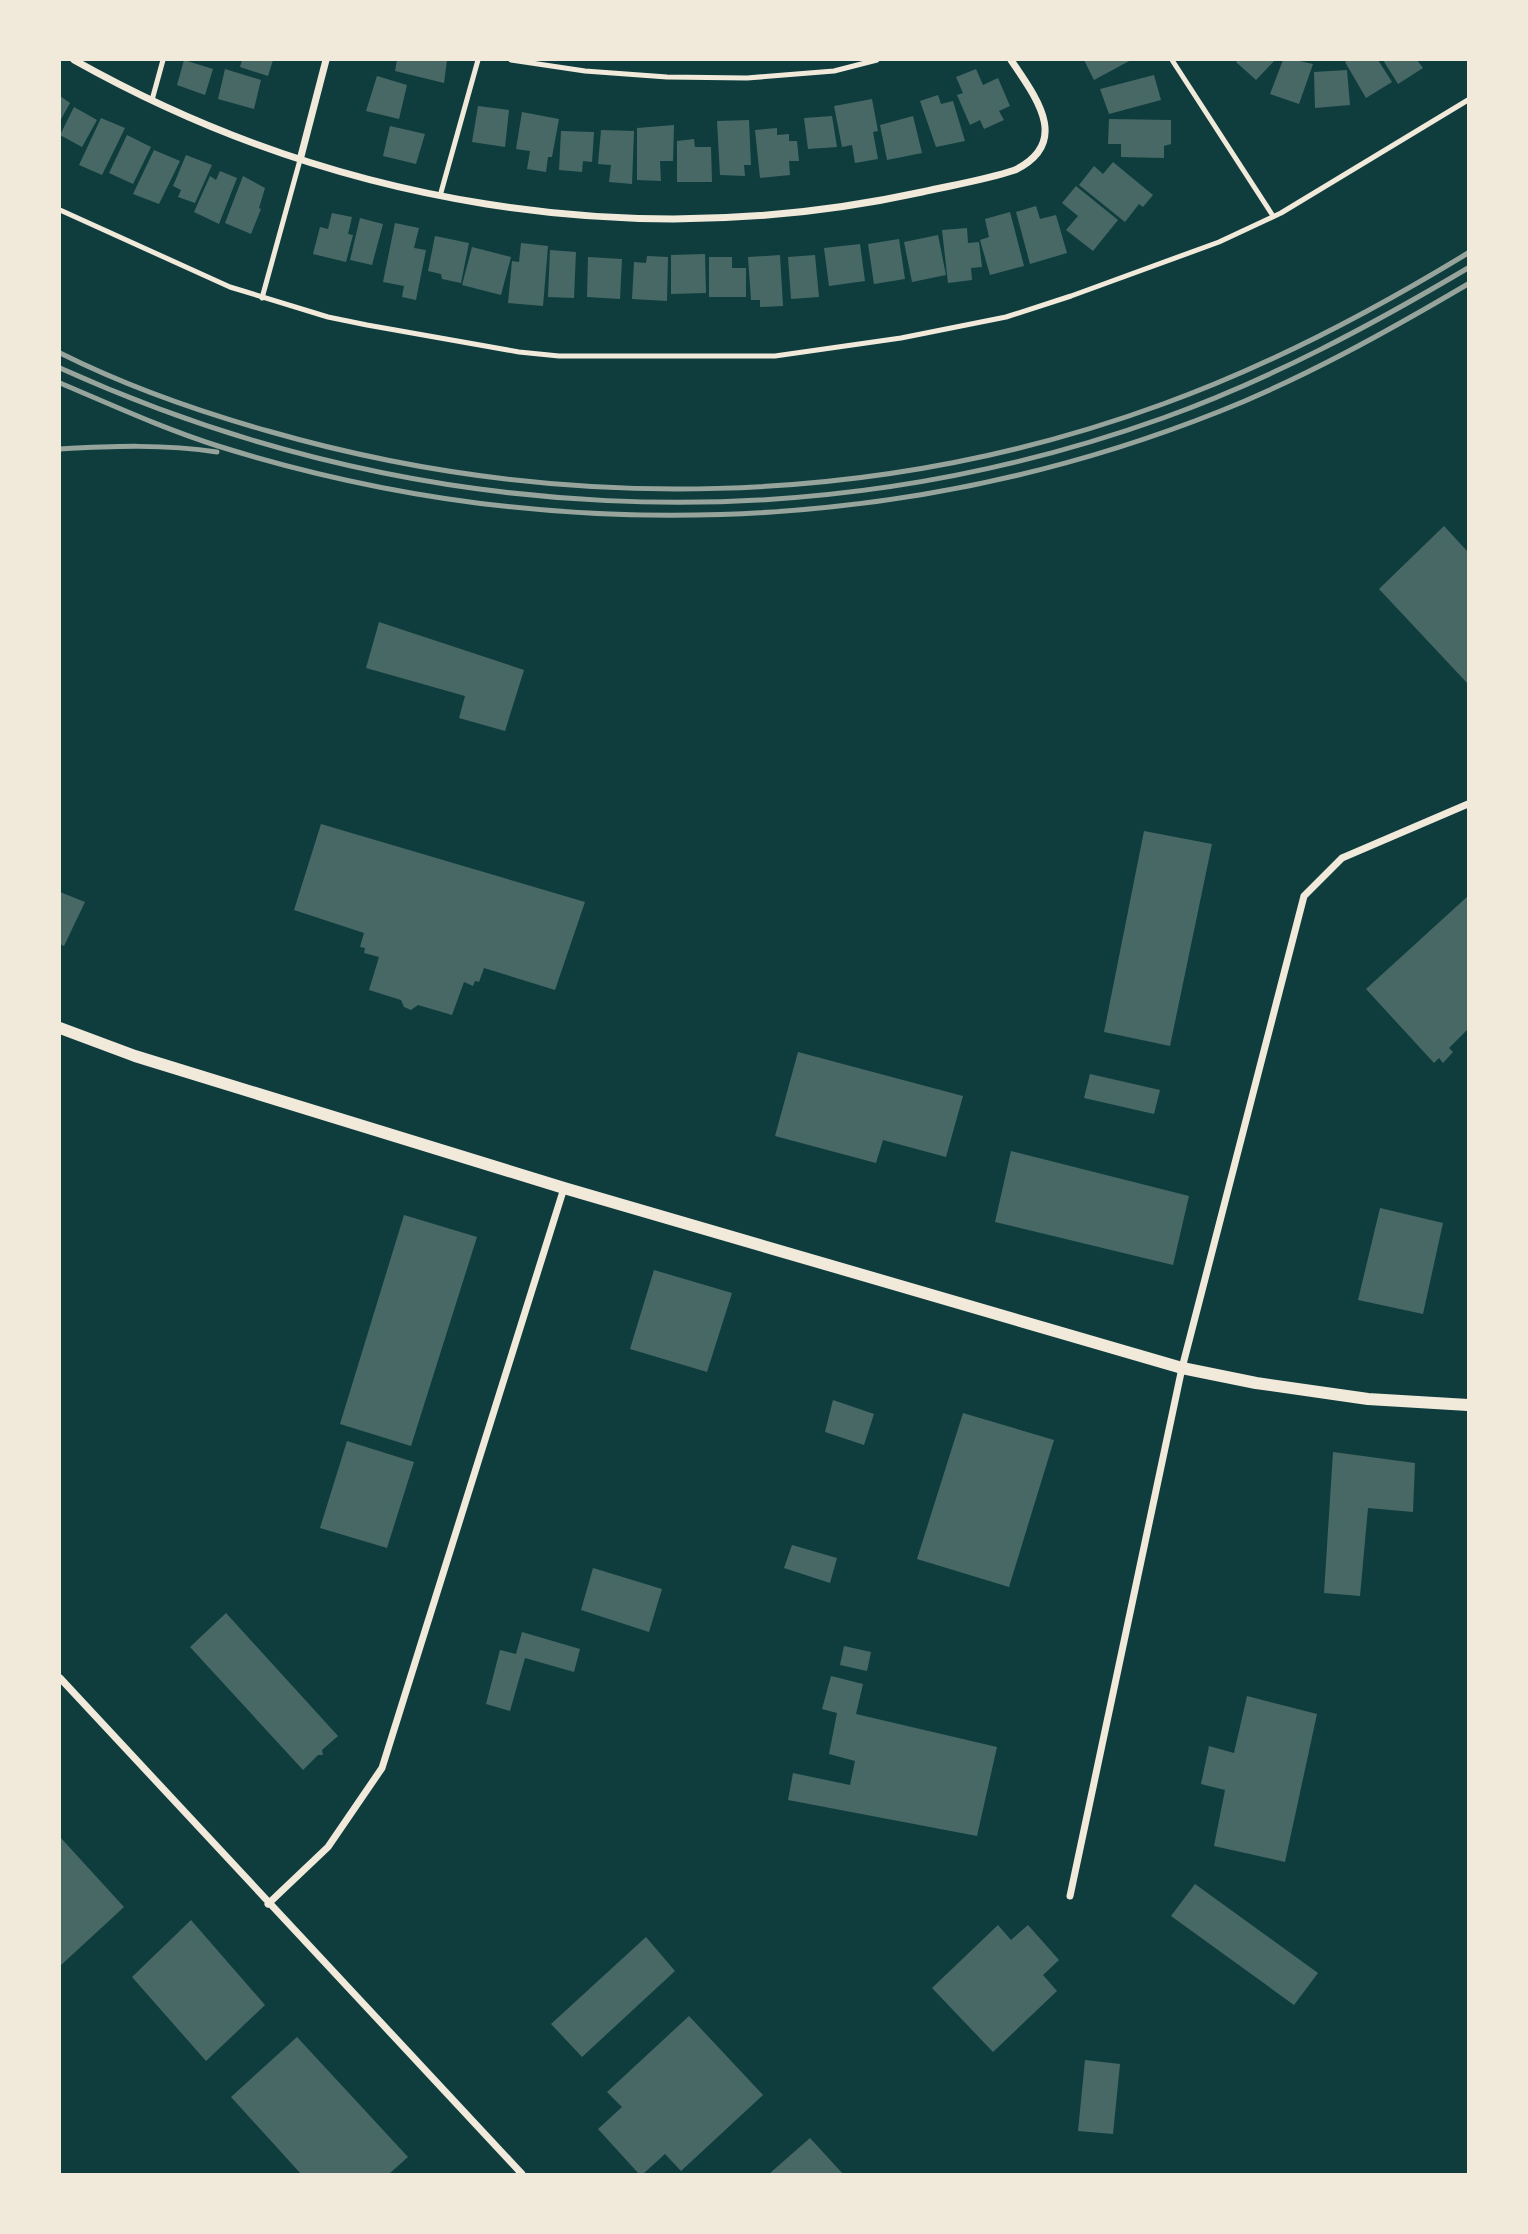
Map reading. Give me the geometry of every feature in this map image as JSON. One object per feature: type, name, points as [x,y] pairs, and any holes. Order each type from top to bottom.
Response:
[{"type":"street","points":[[75,60],[191,120],[300,160],[365,179],[440,196],[547,212],[674,220],[755,216],[863,205],[1015,170],[1031,160],[1040,149],[1046,130],[1041,108],[1011,60]]},
{"type":"street","points":[[300,160],[326,60]]},
{"type":"street","points":[[1070,1896],[1182,1368],[1304,896],[1342,858],[1468,804]]},
{"type":"street","points":[[60,1028],[135,1056],[564,1188],[1182,1368],[1256,1383],[1368,1399],[1468,1405]]},
{"type":"street","points":[[268,1904],[328,1847],[382,1768],[564,1188]]},
{"type":"street","points":[[60,1678],[522,2175]]},
{"type":"lane","points":[[152,100],[163,60]]},
{"type":"lane","points":[[440,196],[478,60]]},
{"type":"lane","points":[[511,60],[640,75],[747,78],[834,71],[877,60]]},
{"type":"lane","points":[[1172,60],[1273,216]]},
{"type":"lane","points":[[60,210],[230,287],[367,325],[519,352],[571,356],[775,356],[901,338],[1006,317],[1219,242],[1273,216],[1468,100]]},
{"type":"lane","points":[[262,298],[300,160]]},
{"type":"building","points":[[184,60],[213,69],[205,95],[177,85]]},
{"type":"building","points":[[242,60],[273,60],[268,76],[240,67]]},
{"type":"building","points":[[397,60],[447,60],[444,83],[395,71]]},
{"type":"building","points":[[1084,60],[1131,60],[1094,80]]},
{"type":"building","points":[[1275,60],[1256,80],[1236,62]]},
{"type":"building","points":[[1283,60],[1313,64],[1299,104],[1270,94]]},
{"type":"building","points":[[1378,60],[1392,82],[1366,98],[1345,62]]},
{"type":"building","points":[[1383,60],[1417,60],[1423,68],[1398,84]]},
{"type":"building","points":[[225,69],[261,80],[254,109],[218,99]]},
{"type":"building","points":[[976,69],[983,85],[998,78],[1010,106],[999,111],[1004,120],[984,129],[980,120],[970,125],[957,95],[963,93],[956,77]]},
{"type":"building","points":[[1347,70],[1350,105],[1315,108],[1314,72]]},
{"type":"building","points":[[1154,75],[1161,100],[1109,114],[1100,89]]},
{"type":"building","points":[[377,76],[407,85],[399,119],[366,111]]},
{"type":"building","points":[[938,95],[941,104],[953,101],[965,141],[936,147],[920,101]]},
{"type":"building","points":[[60,96],[70,103],[60,121]]},
{"type":"building","points":[[872,99],[878,131],[873,132],[878,159],[855,163],[852,145],[842,147],[834,106]]},
{"type":"building","points":[[478,106],[509,110],[505,147],[472,142]]},
{"type":"building","points":[[74,107],[97,120],[82,147],[60,135]]},
{"type":"building","points":[[522,112],[559,119],[552,157],[548,157],[546,172],[527,169],[530,151],[516,149]]},
{"type":"building","points":[[832,116],[837,147],[808,149],[804,118]]},
{"type":"building","points":[[913,116],[922,153],[887,160],[880,125]]},
{"type":"building","points":[[101,118],[125,128],[102,175],[79,165]]},
{"type":"building","points":[[1109,119],[1171,120],[1171,144],[1164,146],[1164,158],[1121,157],[1121,144],[1108,144]]},
{"type":"building","points":[[749,120],[751,165],[744,165],[745,176],[720,175],[717,121]]},
{"type":"building","points":[[674,125],[673,161],[660,161],[661,181],[637,180],[637,128]]},
{"type":"building","points":[[390,126],[425,134],[416,164],[383,156]]},
{"type":"building","points":[[777,128],[777,135],[789,134],[789,141],[797,141],[799,161],[789,161],[790,175],[760,178],[755,130]]},
{"type":"building","points":[[601,130],[634,131],[632,184],[609,182],[611,165],[598,164]]},
{"type":"building","points":[[561,131],[594,132],[592,162],[583,161],[582,172],[559,170]]},
{"type":"building","points":[[127,135],[151,147],[133,184],[109,173]]},
{"type":"building","points":[[694,139],[695,147],[711,147],[712,182],[677,182],[677,141]]},
{"type":"building","points":[[154,150],[180,161],[159,204],[133,194]]},
{"type":"building","points":[[186,155],[212,165],[195,203],[178,197],[181,190],[173,186]]},
{"type":"building","points":[[1113,162],[1153,195],[1143,207],[1139,204],[1125,222],[1079,185],[1094,166],[1103,174]]},
{"type":"building","points":[[220,171],[237,178],[219,224],[194,212],[210,176],[216,180]]},
{"type":"building","points":[[243,176],[265,188],[259,208],[261,209],[251,234],[225,223]]},
{"type":"building","points":[[1076,186],[1118,220],[1093,251],[1066,230],[1078,216],[1062,203]]},
{"type":"building","points":[[1036,206],[1040,219],[1056,215],[1067,253],[1030,264],[1016,212]]},
{"type":"building","points":[[1010,212],[1024,266],[990,275],[980,240],[989,237],[985,219]]},
{"type":"building","points":[[332,213],[352,217],[348,234],[353,235],[346,262],[313,254],[320,227],[328,229]]},
{"type":"building","points":[[360,218],[383,224],[372,265],[350,260]]},
{"type":"building","points":[[395,223],[419,228],[414,248],[426,250],[416,300],[402,297],[404,286],[383,282]]},
{"type":"building","points":[[967,228],[968,243],[979,242],[982,267],[971,268],[972,280],[948,283],[942,230]]},
{"type":"building","points":[[938,235],[946,275],[912,282],[904,242]]},
{"type":"building","points":[[435,236],[469,243],[461,283],[442,279],[441,274],[428,271]]},
{"type":"building","points":[[899,239],[905,279],[874,284],[868,244]]},
{"type":"building","points":[[521,243],[548,246],[543,306],[508,303],[512,261],[519,262]]},
{"type":"building","points":[[860,244],[865,281],[829,286],[824,248]]},
{"type":"building","points":[[472,247],[511,257],[501,295],[462,285]]},
{"type":"building","points":[[550,250],[576,252],[574,298],[548,297]]},
{"type":"building","points":[[705,254],[706,293],[671,294],[671,255]]},
{"type":"building","points":[[780,255],[783,306],[760,307],[760,300],[751,300],[748,257]]},
{"type":"building","points":[[815,255],[819,297],[791,299],[788,257]]},
{"type":"building","points":[[647,256],[668,257],[667,301],[632,299],[634,262],[646,263]]},
{"type":"building","points":[[588,257],[622,259],[620,299],[587,297]]},
{"type":"building","points":[[709,257],[732,257],[732,268],[746,268],[746,297],[709,297]]},
{"type":"building","points":[[1444,526],[1468,552],[1468,684],[1379,589]]},
{"type":"building","points":[[379,622],[524,670],[505,731],[459,718],[465,696],[366,668]]},
{"type":"building","points":[[321,824],[585,902],[555,990],[484,968],[479,982],[475,981],[473,986],[464,982],[452,1015],[418,1005],[411,1010],[404,1007],[401,1000],[369,990],[379,957],[364,953],[365,948],[360,947],[364,933],[294,910]]},
{"type":"building","points":[[1144,831],[1212,844],[1170,1046],[1104,1032]]},
{"type":"building","points":[[60,892],[85,902],[64,946],[60,944]]},
{"type":"building","points":[[1468,896],[1468,1029],[1449,1048],[1453,1052],[1443,1063],[1439,1058],[1434,1063],[1366,989]]},
{"type":"building","points":[[798,1052],[963,1096],[946,1157],[883,1140],[876,1163],[775,1136]]},
{"type":"building","points":[[1090,1074],[1160,1090],[1154,1114],[1084,1098]]},
{"type":"building","points":[[1011,1151],[1189,1196],[1173,1265],[995,1222]]},
{"type":"building","points":[[1380,1208],[1443,1223],[1423,1314],[1358,1300]]},
{"type":"building","points":[[404,1215],[477,1237],[411,1446],[340,1424]]},
{"type":"building","points":[[654,1270],[732,1293],[707,1372],[630,1349]]},
{"type":"building","points":[[833,1400],[874,1414],[864,1445],[825,1432]]},
{"type":"building","points":[[963,1413],[1054,1440],[1009,1587],[917,1559]]},
{"type":"building","points":[[347,1441],[414,1462],[387,1548],[320,1528]]},
{"type":"building","points":[[1333,1452],[1415,1463],[1413,1512],[1368,1508],[1360,1596],[1324,1593]]},
{"type":"building","points":[[792,1545],[837,1558],[830,1583],[784,1568]]},
{"type":"building","points":[[593,1568],[662,1589],[649,1632],[581,1610]]},
{"type":"building","points":[[226,1613],[338,1736],[322,1750],[323,1755],[318,1755],[303,1770],[190,1647]]},
{"type":"building","points":[[522,1632],[580,1649],[574,1672],[525,1658],[510,1711],[486,1704],[500,1650],[516,1654]]},
{"type":"building","points":[[844,1646],[871,1652],[867,1671],[840,1665]]},
{"type":"building","points":[[831,1676],[863,1684],[856,1714],[997,1747],[977,1836],[788,1800],[793,1773],[850,1785],[855,1761],[829,1754],[837,1713],[822,1709]]},
{"type":"building","points":[[1247,1696],[1317,1714],[1285,1862],[1214,1846],[1225,1790],[1201,1784],[1209,1746],[1234,1753]]},
{"type":"building","points":[[60,1837],[124,1907],[60,1966]]},
{"type":"building","points":[[1195,1884],[1318,1973],[1294,2005],[1171,1916]]},
{"type":"building","points":[[191,1920],[265,2005],[206,2061],[132,1977]]},
{"type":"building","points":[[998,1925],[1011,1940],[1028,1925],[1059,1960],[1043,1975],[1057,1991],[993,2052],[932,1988]]},
{"type":"building","points":[[646,1937],[675,1971],[582,2057],[551,2024]]},
{"type":"building","points":[[689,2016],[763,2095],[681,2171],[665,2154],[643,2174],[639,2174],[598,2129],[622,2107],[607,2092]]},
{"type":"building","points":[[297,2037],[408,2157],[389,2174],[301,2174],[231,2097]]},
{"type":"building","points":[[1085,2060],[1120,2064],[1113,2134],[1078,2131]]},
{"type":"building","points":[[810,2138],[843,2174],[769,2174]]},
{"type":"railway","points":[[60,353],[162,397],[268,431],[379,458],[491,477],[604,487],[718,488],[831,481],[944,464],[1054,439],[1163,404],[1243,372],[1320,336],[1468,253]]},
{"type":"railway","points":[[60,368],[193,421],[329,461],[467,487],[607,501],[747,501],[887,487],[1026,459],[1163,418],[1281,369],[1468,268]]},
{"type":"railway","points":[[60,383],[218,446],[342,479],[467,501],[594,513],[721,515],[848,505],[973,485],[1097,454],[1218,412],[1283,384],[1377,336],[1468,284]]},
{"type":"railway","points":[[60,449],[158,447],[217,452]]}]
